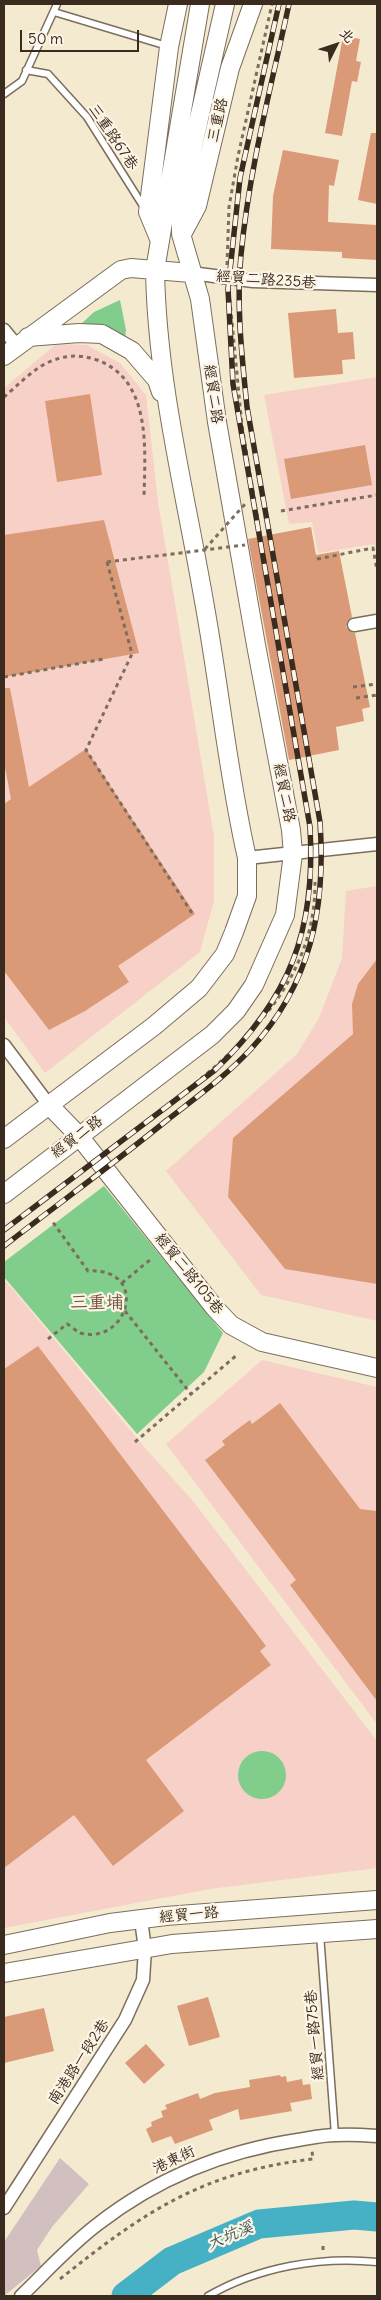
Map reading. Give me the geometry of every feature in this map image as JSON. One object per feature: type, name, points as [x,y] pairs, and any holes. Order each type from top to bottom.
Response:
[{"type":"main road","points":[[160,241],[148,212],[169,47],[178,4]]},
{"type":"main road","points":[[168,419],[156,310],[155,270],[193,35],[200,4]]},
{"type":"main road","name":"經貿二路","points":[[4,1194],[212,1035],[236,1012],[254,985],[285,915],[292,854],[291,830],[260,644],[217,422],[200,299],[191,274],[181,234],[181,198],[225,4]]},
{"type":"main road","name":"三重路","points":[[181,234],[197,206],[230,68],[253,4]]},
{"type":"main road","points":[[16,347],[121,270],[155,270]]},
{"type":"main road","name":"經貿二路235巷","points":[[155,270],[191,274]]},
{"type":"main road","points":[[4,1139],[161,1020],[199,988],[214,971],[225,954],[247,896],[247,858],[205,606],[168,419],[157,380],[132,351],[102,334],[79,333],[16,347]]},
{"type":"main road","name":"經貿二路105巷","points":[[48,1105],[78,1136],[214,1307],[231,1325],[262,1342],[377,1368]]},
{"type":"main road","name":"經貿一路","points":[[4,1944],[110,1923],[377,1900]]},
{"type":"main road","name":"經貿一路","points":[[4,1973],[172,1944],[377,1929]]},
{"type":"street","name":"經貿二路235巷","points":[[191,274],[226,279],[377,285]]},
{"type":"street","points":[[4,330],[16,347]]},
{"type":"street","points":[[354,625],[377,621]]},
{"type":"street","points":[[247,858],[377,844]]},
{"type":"street","points":[[4,1045],[48,1105]]},
{"type":"street","name":"南港路一段2巷","points":[[4,2208],[125,2020],[143,1980],[145,1949],[141,1920]]},
{"type":"street","name":"港東街","points":[[21,2296],[97,2224],[131,2200],[163,2181],[231,2154],[269,2144],[335,2134],[377,2136]]},
{"type":"lane","points":[[4,94],[22,81],[56,4]]},
{"type":"lane","points":[[54,12],[169,47]]},
{"type":"lane","name":"三重路67巷","points":[[26,70],[48,74],[87,117],[148,212]]},
{"type":"lane","name":"經貿一路75巷","points":[[320,1933],[335,2134]]},
{"type":"lane","points":[[208,2296],[265,2272],[288,2266],[324,2261],[377,2262]]},
{"type":"path","points":[[272,4],[238,156],[229,207],[226,279],[230,299],[242,426],[310,829]]},
{"type":"path","points":[[4,397],[48,363],[68,356],[86,356],[111,366],[137,399],[145,436],[144,496]]},
{"type":"path","points":[[281,511],[377,495]]},
{"type":"path","points":[[205,550],[246,504]]},
{"type":"path","points":[[192,913],[86,750],[132,654],[106,562],[246,544]]},
{"type":"path","points":[[317,560],[373,548],[377,570]]},
{"type":"path","points":[[4,677],[104,659]]},
{"type":"path","points":[[353,687],[377,684]]},
{"type":"path","points":[[356,698],[377,694]]},
{"type":"path","points":[[48,1339],[67,1324],[80,1332],[97,1333],[115,1326],[125,1311],[127,1298],[122,1283],[114,1275],[101,1270],[88,1271],[52,1221]]},
{"type":"path","points":[[122,1283],[151,1260]]},
{"type":"path","points":[[125,1311],[191,1394]]},
{"type":"path","points":[[135,1442],[238,1354]]},
{"type":"path","points":[[57,2281],[142,2217],[180,2196],[211,2182],[250,2169],[313,2159],[311,2138]]},
{"type":"shaded area","points":[[56,344],[87,345],[120,363],[146,395],[158,502],[214,837],[214,901],[200,952],[45,1073],[4,1017],[4,388]]},
{"type":"shaded area","points":[[377,377],[377,556],[374,544],[318,553],[312,522],[289,524],[264,395]]},
{"type":"shaded area","points":[[377,886],[377,1321],[261,1295],[166,1171],[297,1054],[319,1018],[342,958],[346,891]]},
{"type":"shaded area","points":[[4,1279],[146,1449],[193,1501],[377,1741],[377,1868],[210,1889],[4,1928]]},
{"type":"shaded area","points":[[262,1360],[377,1387],[377,1724],[166,1444]]},
{"type":"shaded area","points":[[60,2158],[89,2184],[52,2227],[37,2250],[41,2266],[4,2296],[4,2242]]},
{"type":"green space","points":[[120,300],[126,330],[124,347],[80,325],[94,312]]},
{"type":"green space","points":[[104,1186],[223,1333],[204,1372],[137,1434],[4,1277],[4,1262]]},
{"type":"green space","points":[[257,1751],[267,1751],[279,1758],[286,1770],[286,1780],[279,1792],[267,1799],[257,1799],[249,1795],[242,1788],[238,1780],[238,1770],[242,1762],[249,1755]]},
{"type":"building","points":[[343,36],[360,39],[356,61],[361,62],[357,82],[352,81],[342,136],[325,133]]},
{"type":"building","points":[[371,133],[377,133],[377,204],[358,200]]},
{"type":"building","points":[[283,150],[339,160],[334,186],[329,185],[328,222],[377,225],[377,260],[342,258],[342,252],[271,249],[273,196]]},
{"type":"building","points":[[336,309],[338,333],[353,332],[355,359],[342,360],[343,374],[294,378],[288,313]]},
{"type":"building","points":[[90,394],[102,475],[57,482],[45,401]]},
{"type":"building","points":[[365,445],[372,485],[291,499],[284,459]]},
{"type":"building","points":[[104,520],[139,653],[4,677],[4,535]]},
{"type":"building","points":[[311,527],[316,555],[339,551],[352,617],[347,622],[346,627],[355,633],[370,707],[362,709],[364,721],[336,727],[339,750],[289,760],[248,539]]},
{"type":"building","points":[[4,688],[10,688],[29,787],[86,749],[195,914],[118,966],[129,982],[85,1011],[49,1030],[4,971],[4,804],[11,799],[4,762]]},
{"type":"building","points":[[377,959],[377,1284],[285,1269],[228,1197],[233,1138],[353,1034],[352,1004],[358,984]]},
{"type":"building","points":[[38,1346],[266,1646],[260,1651],[271,1665],[146,1760],[184,1811],[113,1866],[74,1815],[4,1868],[4,1369]]},
{"type":"building","points":[[280,1403],[360,1509],[377,1511],[377,1701],[290,1585],[296,1580],[205,1460],[225,1445],[222,1441],[239,1428],[250,1420],[252,1424]]},
{"type":"building","points":[[208,1997],[220,2037],[189,2046],[177,2006]]},
{"type":"building","points":[[44,2008],[54,2051],[4,2063],[4,2017]]},
{"type":"building","points":[[146,2044],[165,2065],[144,2084],[125,2063]]},
{"type":"building","points":[[280,2075],[281,2077],[286,2076],[287,2082],[302,2079],[303,2085],[310,2084],[312,2099],[290,2103],[292,2111],[240,2120],[238,2109],[209,2120],[213,2130],[175,2144],[171,2136],[152,2143],[146,2129],[152,2126],[151,2122],[163,2117],[161,2111],[167,2109],[165,2105],[198,2093],[200,2099],[215,2093],[250,2087],[249,2080]]},
{"type":"waterway","name":"大坑溪","points":[[126,2296],[172,2261],[259,2224],[354,2215],[377,2217]]},
{"type":"railway","points":[[4,1230],[215,1070],[241,1043],[280,989],[293,960],[302,931],[308,899],[311,864],[310,827],[233,384],[228,289],[240,178],[279,4]]},
{"type":"railway","points":[[4,1246],[199,1096],[250,1050],[271,1025],[288,999],[301,972],[317,915],[320,885],[320,822],[247,407],[239,312],[241,255],[249,192],[289,4]]},
{"type":"district","name":"三重埔","points":[[97,1303]]}]
